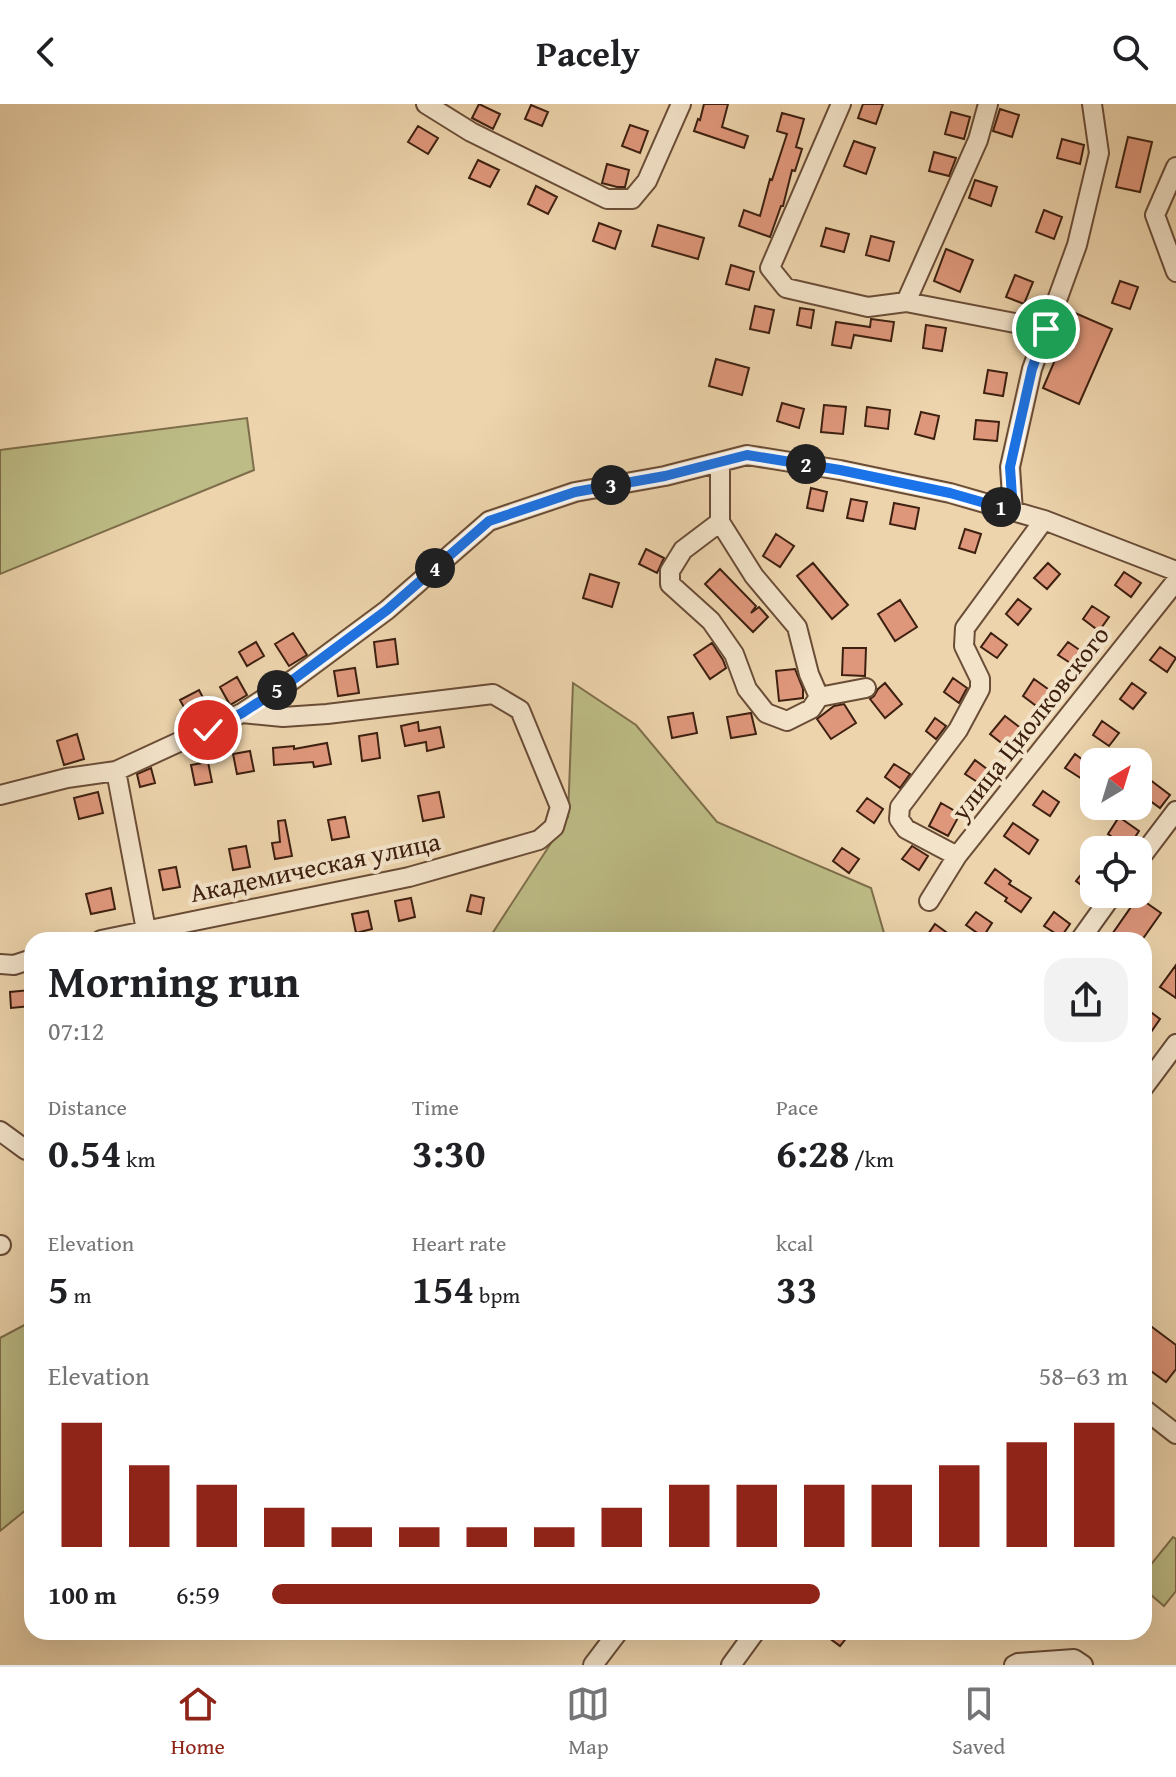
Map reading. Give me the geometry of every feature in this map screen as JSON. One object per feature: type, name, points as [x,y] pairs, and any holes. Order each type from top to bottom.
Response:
[{"type":"street","points":[[426,104],[471,132],[607,199],[632,199],[647,181],[681,104]]},
{"type":"street","points":[[841,104],[770,268],[786,288],[868,307],[906,302],[1046,329]]},
{"type":"street","points":[[906,302],[978,140],[988,104]]},
{"type":"street","points":[[1013,511],[1010,467],[1032,369],[1077,245],[1099,153],[1092,104]]},
{"type":"street","points":[[1176,167],[1155,215],[1176,272]]},
{"type":"street","points":[[0,795],[67,778],[116,771],[242,713],[387,610],[489,521],[575,492],[665,476],[747,455],[950,493],[1044,520],[1176,571]]},
{"type":"street","points":[[720,462],[720,522],[754,576],[797,627],[809,674],[819,697]]},
{"type":"street","points":[[957,856],[906,829],[899,819],[900,807],[958,730],[980,689],[980,679],[964,646],[965,628],[1044,520]]},
{"type":"street","points":[[720,522],[683,550],[670,571],[670,584],[711,621],[734,654],[747,689],[766,713],[787,721],[811,709],[819,697],[866,688]]},
{"type":"street","name":"улица Циолковского","points":[[929,901],[957,856],[1176,581]]},
{"type":"street","name":"Академическая улица","points":[[137,932],[409,877],[539,840],[554,827],[560,807],[520,710],[493,694],[327,714],[283,717],[242,713]]},
{"type":"street","points":[[116,771],[146,930]]},
{"type":"street","points":[[1152,843],[1176,811]]},
{"type":"street","points":[[1086,932],[1103,908]]},
{"type":"street","points":[[0,964],[24,962]]},
{"type":"street","points":[[1152,1076],[1176,1044]]},
{"type":"street","points":[[0,1131],[24,1149]]},
{"type":"street","points":[[1152,1415],[1176,1434]]},
{"type":"street","points":[[593,1665],[612,1640]]},
{"type":"street","points":[[731,1665],[749,1640]]},
{"type":"street","points":[[1014,1665],[1074,1659],[1083,1665]]},
{"type":"shaded area","points":[[247,418],[254,470],[0,574],[0,450]]},
{"type":"shaded area","points":[[573,683],[636,725],[717,822],[871,888],[884,932],[493,932],[568,817]]},
{"type":"shaded area","points":[[24,1325],[24,1512],[0,1531],[0,1338]]},
{"type":"shaded area","points":[[1173,1537],[1176,1539],[1176,1591],[1164,1606],[1152,1596],[1152,1563]]},
{"type":"building","points":[[479,104],[500,114],[493,129],[472,118]]},
{"type":"building","points":[[704,104],[728,104],[722,127],[748,136],[744,148],[694,131]]},
{"type":"building","points":[[863,104],[883,104],[876,124],[858,118]]},
{"type":"building","points":[[531,105],[548,112],[542,126],[525,119]]},
{"type":"building","points":[[1000,109],[1019,115],[1012,137],[993,131]]},
{"type":"building","points":[[951,112],[970,117],[964,139],[945,134]]},
{"type":"building","points":[[782,113],[804,119],[796,147],[802,149],[770,237],[739,226],[744,210],[760,216],[787,134],[777,131]]},
{"type":"building","points":[[630,125],[648,131],[640,153],[622,146]]},
{"type":"building","points":[[418,126],[438,138],[428,154],[408,142]]},
{"type":"building","points":[[1128,137],[1152,142],[1140,192],[1116,187]]},
{"type":"building","points":[[1062,139],[1084,145],[1080,164],[1057,158]]},
{"type":"building","points":[[854,141],[875,148],[866,174],[844,166]]},
{"type":"building","points":[[934,152],[956,158],[949,176],[929,171]]},
{"type":"building","points":[[478,160],[499,170],[490,187],[469,178]]},
{"type":"building","points":[[607,164],[629,170],[625,187],[602,183]]},
{"type":"building","points":[[975,180],[997,187],[991,206],[969,198]]},
{"type":"building","points":[[536,186],[557,197],[548,214],[528,204]]},
{"type":"building","points":[[1044,210],[1062,217],[1054,239],[1036,232]]},
{"type":"building","points":[[599,223],[621,231],[615,249],[593,241]]},
{"type":"building","points":[[658,225],[704,238],[698,259],[652,246]]},
{"type":"building","points":[[826,228],[849,234],[844,252],[821,246]]},
{"type":"building","points":[[871,236],[894,242],[889,261],[866,255]]},
{"type":"building","points":[[946,249],[973,260],[960,292],[934,281]]},
{"type":"building","points":[[731,265],[754,272],[749,290],[726,284]]},
{"type":"building","points":[[1015,275],[1033,282],[1024,304],[1006,297]]},
{"type":"building","points":[[1120,281],[1138,287],[1130,309],[1112,303]]},
{"type":"building","points":[[755,306],[774,310],[769,333],[750,329]]},
{"type":"building","points":[[800,308],[814,310],[811,328],[797,325]]},
{"type":"building","points":[[1075,313],[1112,329],[1079,404],[1043,388]]},
{"type":"building","points":[[871,319],[894,322],[891,341],[854,335],[851,348],[832,345],[836,322],[870,327]]},
{"type":"building","points":[[926,325],[946,328],[942,351],[923,348]]},
{"type":"building","points":[[716,359],[749,368],[742,395],[709,386]]},
{"type":"building","points":[[988,370],[1007,373],[1003,396],[984,393]]},
{"type":"building","points":[[782,403],[804,409],[799,428],[777,421]]},
{"type":"building","points":[[824,405],[846,407],[843,434],[821,432]]},
{"type":"building","points":[[867,407],[890,410],[888,429],[865,426]]},
{"type":"building","points":[[921,412],[939,416],[934,439],[915,434]]},
{"type":"building","points":[[976,420],[999,422],[997,441],[974,439]]},
{"type":"building","points":[[811,488],[827,492],[823,511],[807,508]]},
{"type":"building","points":[[851,499],[867,502],[863,521],[847,518]]},
{"type":"building","points":[[894,503],[919,508],[915,529],[890,524]]},
{"type":"building","points":[[965,529],[981,534],[975,553],[959,548]]},
{"type":"building","points":[[776,534],[794,546],[780,567],[763,556]]},
{"type":"building","points":[[646,549],[664,558],[657,573],[639,564]]},
{"type":"building","points":[[813,563],[848,605],[832,619],[797,576]]},
{"type":"building","points":[[1048,563],[1060,574],[1047,589],[1034,578]]},
{"type":"building","points":[[720,569],[756,606],[751,613],[759,607],[768,617],[753,632],[705,584]]},
{"type":"building","points":[[1124,572],[1141,583],[1131,597],[1115,585]]},
{"type":"building","points":[[590,574],[619,583],[612,607],[583,598]]},
{"type":"building","points":[[1018,599],[1031,609],[1018,625],[1006,614]]},
{"type":"building","points":[[900,600],[917,627],[895,641],[878,614]]},
{"type":"building","points":[[1092,606],[1109,617],[1099,631],[1083,619]]},
{"type":"building","points":[[293,633],[307,655],[289,666],[275,644]]},
{"type":"building","points":[[991,633],[1007,645],[997,658],[981,647]]},
{"type":"building","points":[[395,639],[398,664],[377,667],[374,642]]},
{"type":"building","points":[[256,642],[264,656],[247,666],[239,652]]},
{"type":"building","points":[[1068,642],[1084,653],[1075,666],[1058,655]]},
{"type":"building","points":[[712,643],[726,668],[710,679],[694,655]]},
{"type":"building","points":[[1160,647],[1176,658],[1167,672],[1150,660]]},
{"type":"building","points":[[843,648],[866,648],[865,676],[842,675]]},
{"type":"building","points":[[355,668],[359,693],[338,696],[334,671]]},
{"type":"building","points":[[795,669],[803,698],[779,701],[776,671]]},
{"type":"building","points":[[237,677],[247,695],[230,705],[220,687]]},
{"type":"building","points":[[953,678],[967,688],[959,703],[944,692]]},
{"type":"building","points":[[1034,679],[1055,694],[1043,711],[1023,696]]},
{"type":"building","points":[[885,683],[902,704],[885,718],[870,699]]},
{"type":"building","points":[[1132,683],[1146,693],[1133,709],[1120,699]]},
{"type":"building","points":[[199,690],[211,713],[192,722],[180,700]]},
{"type":"building","points":[[844,704],[856,723],[831,739],[817,719],[834,706]]},
{"type":"building","points":[[693,713],[697,733],[672,738],[668,717]]},
{"type":"building","points":[[751,713],[756,734],[731,738],[727,717]]},
{"type":"building","points":[[1005,716],[1027,733],[1013,752],[990,734]]},
{"type":"building","points":[[935,718],[946,726],[936,739],[926,731]]},
{"type":"building","points":[[1102,721],[1119,733],[1109,746],[1093,735]]},
{"type":"building","points":[[418,722],[419,731],[440,727],[444,747],[427,751],[426,742],[405,746],[401,726]]},
{"type":"building","points":[[377,733],[380,758],[362,761],[359,736]]},
{"type":"building","points":[[77,734],[84,759],[64,765],[57,741]]},
{"type":"building","points":[[327,743],[331,764],[314,767],[313,762],[274,765],[273,748],[294,746],[294,749]]},
{"type":"building","points":[[250,751],[254,771],[237,774],[233,754]]},
{"type":"building","points":[[1075,754],[1080,758],[1080,778],[1065,768]]},
{"type":"building","points":[[975,760],[991,772],[982,785],[965,774]]},
{"type":"building","points":[[208,762],[212,782],[195,785],[191,765]]},
{"type":"building","points":[[894,764],[910,774],[900,788],[885,777]]},
{"type":"building","points":[[151,768],[155,783],[140,787],[137,774]]},
{"type":"building","points":[[1152,781],[1170,795],[1160,808],[1152,802]]},
{"type":"building","points":[[1043,791],[1059,802],[1050,816],[1033,805]]},
{"type":"building","points":[[98,792],[103,813],[79,819],[74,798]]},
{"type":"building","points":[[439,792],[444,817],[423,821],[418,796]]},
{"type":"building","points":[[867,798],[883,809],[874,823],[857,811]]},
{"type":"building","points":[[941,803],[960,814],[948,836],[929,826]]},
{"type":"building","points":[[345,817],[349,837],[332,840],[328,820]]},
{"type":"building","points":[[285,820],[292,856],[275,859],[272,843],[280,842],[278,821]]},
{"type":"building","points":[[1117,820],[1123,820],[1139,831],[1136,836],[1108,834]]},
{"type":"building","points":[[1013,823],[1038,840],[1029,854],[1004,836]]},
{"type":"building","points":[[246,846],[250,867],[233,870],[229,849]]},
{"type":"building","points":[[912,846],[928,856],[919,870],[902,859]]},
{"type":"building","points":[[842,848],[859,859],[849,873],[833,861]]},
{"type":"building","points":[[176,867],[180,887],[163,890],[159,870]]},
{"type":"building","points":[[995,869],[1011,881],[1009,884],[1031,898],[1021,912],[985,883]]},
{"type":"building","points":[[111,888],[115,909],[91,914],[86,894]]},
{"type":"building","points":[[471,895],[484,898],[481,914],[467,911]]},
{"type":"building","points":[[411,898],[415,917],[399,921],[395,901]]},
{"type":"building","points":[[1152,907],[1161,913],[1148,932],[1114,932],[1130,908]]},
{"type":"building","points":[[368,911],[372,929],[356,932],[352,914]]},
{"type":"building","points":[[976,912],[992,923],[986,932],[976,932],[966,925]]},
{"type":"building","points":[[1054,912],[1070,924],[1064,932],[1053,932],[1044,926]]},
{"type":"building","points":[[935,924],[946,932],[930,932]]},
{"type":"building","points":[[1176,965],[1176,998],[1160,987]]},
{"type":"building","points":[[24,991],[24,1007],[11,1008],[10,992]]},
{"type":"building","points":[[1152,1013],[1160,1019],[1152,1031]]},
{"type":"building","points":[[1152,1327],[1176,1345],[1176,1369],[1166,1382],[1152,1372]]},
{"type":"route","points":[[208,730],[242,713],[294,679],[387,610],[489,521],[575,492],[665,476],[747,455],[950,493],[1013,511],[1010,467],[1032,369],[1046,329]]}]
